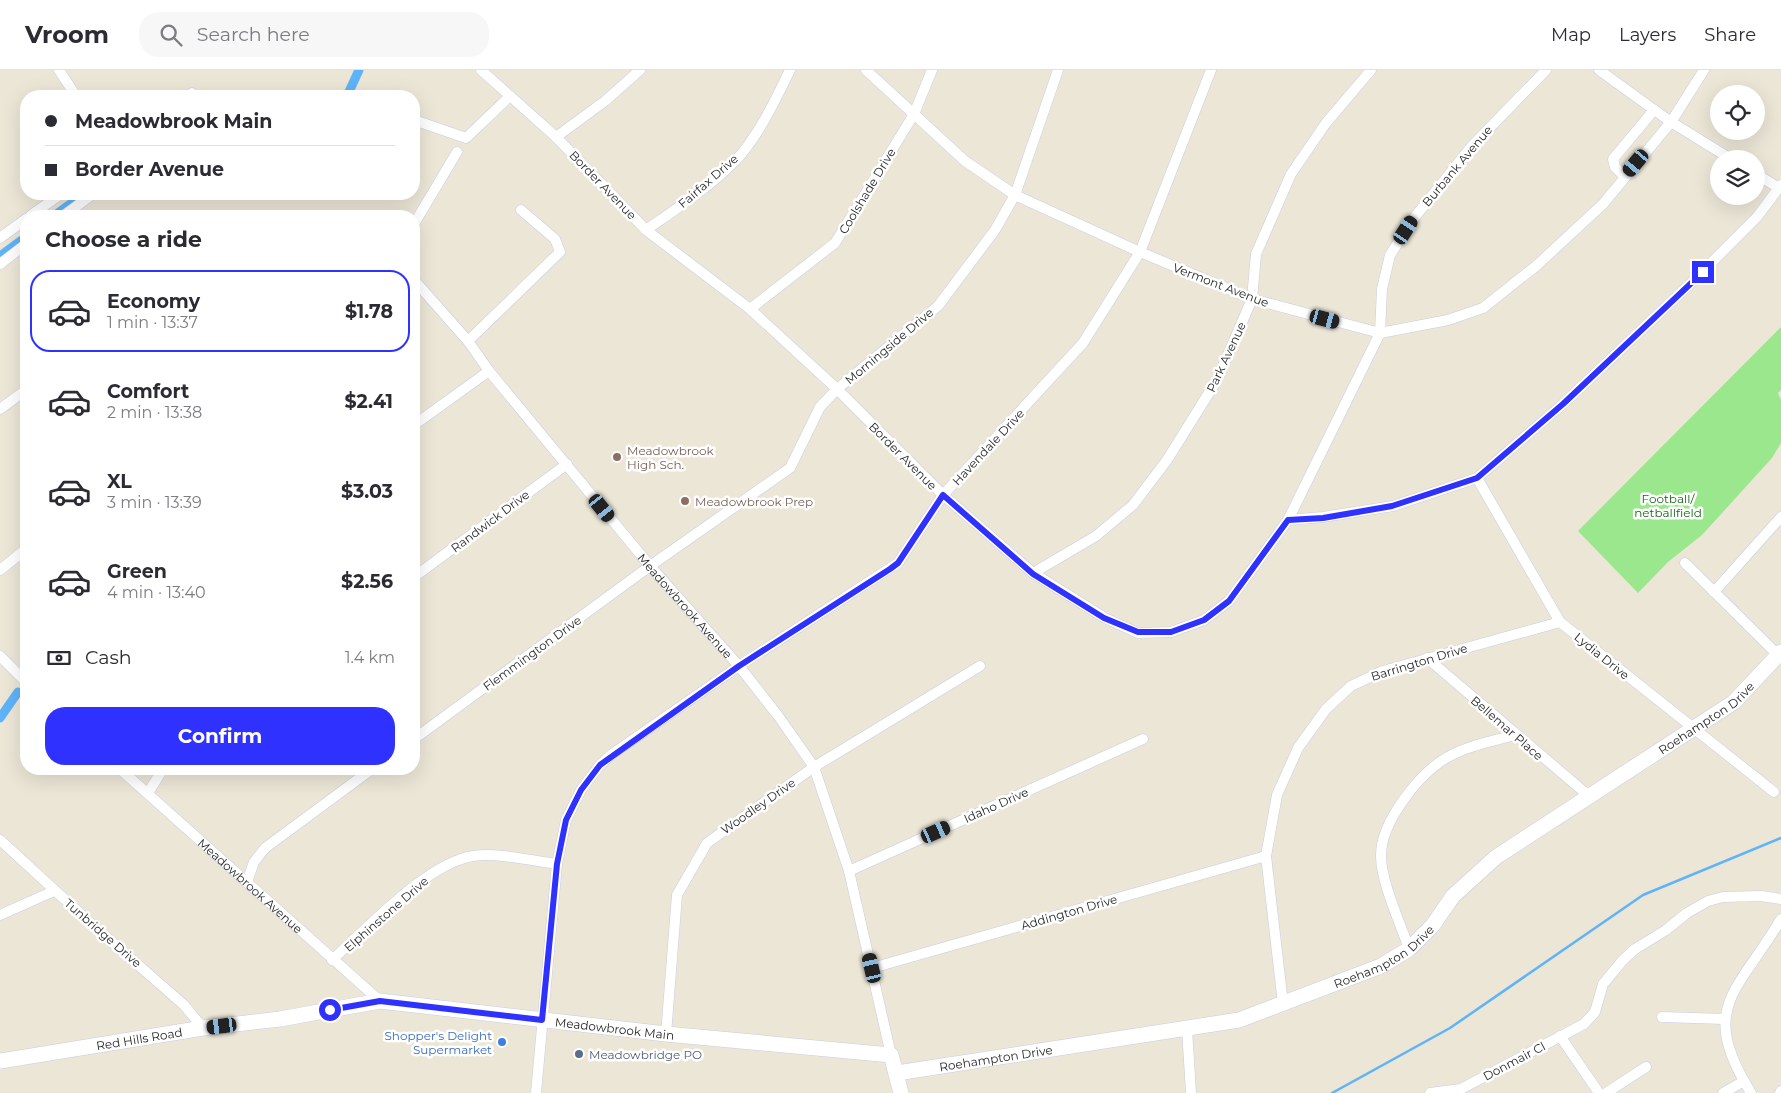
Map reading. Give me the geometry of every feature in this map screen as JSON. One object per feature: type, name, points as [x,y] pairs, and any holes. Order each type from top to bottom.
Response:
[{"type":"street","points":[[59,70],[72,90]]},
{"type":"street","name":"Border Avenue","points":[[481,70],[556,137],[646,230],[750,309],[837,389],[943,495],[1033,574],[1104,618],[1138,632],[1171,632],[1204,620],[1229,601],[1288,520],[1380,334]]},
{"type":"street","points":[[556,137],[604,101],[640,70]]},
{"type":"street","name":"Fairfax Drive","points":[[646,230],[696,194],[735,161],[767,115],[790,70]]},
{"type":"street","name":"Vermont Avenue","points":[[866,70],[965,161],[1015,195],[1140,252],[1252,299],[1380,334],[1448,320],[1483,308],[1566,239],[1603,204],[1671,122],[1704,70]]},
{"type":"street","name":"Coolshade Drive","points":[[750,309],[835,243],[914,114],[932,70]]},
{"type":"street","name":"Morningside Drive","points":[[650,566],[790,468],[820,407],[837,389],[938,306],[995,230],[1015,195],[1058,70]]},
{"type":"street","name":"Havendale Drive","points":[[536,1093],[557,864],[566,820],[581,790],[600,765],[739,666],[898,563],[943,495],[1083,343],[1140,252],[1211,70]]},
{"type":"street","name":"Park Avenue","points":[[1033,574],[1096,536],[1133,505],[1167,460],[1217,380],[1252,299],[1256,254],[1291,174],[1326,123],[1371,70]]},
{"type":"street","name":"Burbank Avenue","points":[[1380,334],[1382,289],[1390,255],[1414,218],[1472,146],[1546,70]]},
{"type":"street","points":[[1599,70],[1671,122],[1716,150]]},
{"type":"street","points":[[420,122],[466,138],[510,96]]},
{"type":"street","points":[[1625,177],[1615,167],[1613,159],[1654,110]]},
{"type":"street","points":[[420,214],[457,152]]},
{"type":"street","points":[[1288,520],[1323,518],[1392,506],[1477,478],[1563,404],[1682,292],[1757,217],[1780,187],[1765,179]]},
{"type":"street","points":[[38,210],[53,200]]},
{"type":"street","points":[[71,210],[85,200]]},
{"type":"street","points":[[468,341],[560,252],[555,239],[521,210]]},
{"type":"street","points":[[0,238],[20,223]]},
{"type":"street","points":[[0,264],[20,249]]},
{"type":"street","name":"Meadowbrook Avenue","points":[[420,287],[468,341],[489,371],[650,566],[739,666],[779,717],[814,767],[849,871],[901,1093]]},
{"type":"street","points":[[420,422],[489,371]]},
{"type":"street","points":[[1,406],[20,394]]},
{"type":"street","name":"Randwick Drive","points":[[420,574],[567,464]]},
{"type":"street","name":"Lydia Drive","points":[[1477,478],[1560,622],[1774,792]]},
{"type":"street","points":[[1714,592],[1781,517]]},
{"type":"street","points":[[0,570],[20,554]]},
{"type":"street","points":[[1685,563],[1780,653]]},
{"type":"street","name":"Flemmington Drive","points":[[420,735],[650,566]]},
{"type":"street","name":"Barrington Drive","points":[[1283,1004],[1266,856],[1277,795],[1298,748],[1326,709],[1351,686],[1383,671],[1560,622]]},
{"type":"street","name":"Roehampton Drive","points":[[897,1073],[1238,1020],[1381,966],[1409,949],[1433,925],[1453,896],[1478,872],[1515,843],[1734,702],[1780,653]]},
{"type":"street","points":[[0,656],[20,676]]},
{"type":"street","name":"Bellemar Place","points":[[1427,658],[1515,736],[1589,796]]},
{"type":"street","name":"Woodley Drive","points":[[666,1034],[677,895],[692,866],[707,844],[814,767],[980,666]]},
{"type":"street","points":[[1409,949],[1385,877],[1381,857],[1384,835],[1414,787],[1432,768],[1448,757],[1515,736]]},
{"type":"street","name":"Idaho Drive","points":[[849,871],[1143,739]]},
{"type":"street","name":"Meadowbrook Avenue","points":[[127,775],[380,1001]]},
{"type":"street","points":[[148,793],[159,775]]},
{"type":"street","points":[[247,882],[254,862],[265,848],[364,775]]},
{"type":"street","name":"Tunbridge Drive","points":[[0,840],[54,891],[184,1005],[203,1028]]},
{"type":"street","name":"Elphinstone Drive","points":[[332,960],[396,902],[429,876],[457,860],[474,856],[557,864]]},
{"type":"street","name":"Addington Drive","points":[[872,968],[1266,856]]},
{"type":"street","points":[[0,915],[54,891]]},
{"type":"street","points":[[1560,1036],[1584,1024],[1595,1012],[1603,984],[1623,960],[1635,949],[1666,930],[1687,913],[1708,900],[1723,897],[1761,896],[1781,900]]},
{"type":"street","points":[[1751,1093],[1726,1042],[1725,1019],[1728,1005],[1745,971],[1781,919]]},
{"type":"street","name":"Meadowbrook Main","points":[[280,1019],[380,1001],[666,1034],[891,1055]]},
{"type":"street","points":[[1662,1017],[1725,1019]]},
{"type":"street","name":"Red Hills Road","points":[[0,1061],[203,1028],[280,1019]]},
{"type":"street","points":[[1187,1029],[1191,1093]]},
{"type":"street","name":"Donmair Cl","points":[[1430,1093],[1462,1091],[1560,1036],[1599,1093]]},
{"type":"street","points":[[1606,1093],[1646,1066]]},
{"type":"street","points":[[1723,1093],[1744,1081]]},
{"type":"green space","name":"Football/ netballfield","points":[[1781,327],[1781,390],[1778,393],[1781,400],[1781,443],[1772,458],[1702,535],[1668,562],[1638,593],[1578,531]]},
{"type":"waterway","points":[[350,90],[359,70]]},
{"type":"waterway","points":[[62,210],[76,200]]},
{"type":"waterway","points":[[0,256],[20,241]]},
{"type":"waterway","points":[[0,718],[18,692]]},
{"type":"waterway","points":[[1332,1093],[1450,1028],[1643,895],[1781,838]]},
{"type":"place","name":"Meadowbrook High Sch.","points":[[617,457]]},
{"type":"place","name":"Meadowbrook Prep","points":[[685,501]]},
{"type":"place","name":"Shopper's Delight Supermarket","points":[[502,1042]]},
{"type":"place","name":"Meadowbridge PO","points":[[579,1054]]},
{"type":"route","points":[[330,1010],[380,1001],[542,1020],[557,864],[566,820],[581,790],[600,765],[612,754],[739,666],[898,563],[943,495],[1033,574],[1104,618],[1138,632],[1171,632],[1204,620],[1229,601],[1288,520],[1323,518],[1392,506],[1477,478],[1563,404],[1703,272]]}]
